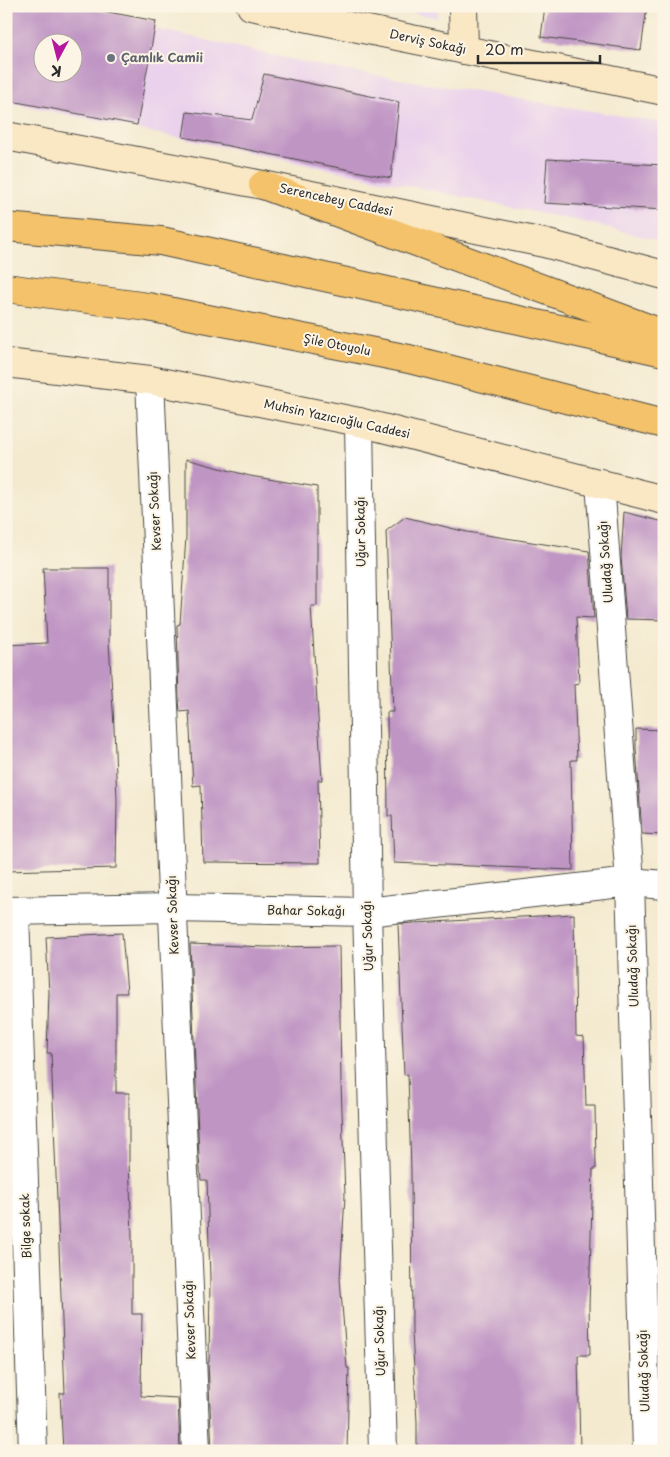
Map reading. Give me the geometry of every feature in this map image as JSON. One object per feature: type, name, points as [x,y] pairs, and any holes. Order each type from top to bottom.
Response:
[{"type":"highway","points":[[262,185],[664,334]]},
{"type":"highway","points":[[6,227],[161,241],[664,352]]},
{"type":"highway","name":"Şile Otoyolu","points":[[6,288],[148,307],[409,359],[664,424]]},
{"type":"main road","name":"Derviş Sokağı","points":[[251,6],[664,90]]},
{"type":"main road","points":[[463,6],[464,50]]},
{"type":"main road","name":"Serencebey Caddesi","points":[[6,136],[262,185],[544,243],[664,275]]},
{"type":"main road","name":"Muhsin Yazıcıoğlu Caddesi","points":[[6,363],[150,380],[359,422],[664,500]]},
{"type":"street","name":"Kevser Sokağı","points":[[150,380],[196,1451]]},
{"type":"street","name":"Uğur Sokağı","points":[[359,422],[367,912],[383,1451]]},
{"type":"street","name":"Uludağ Sokağı","points":[[600,483],[630,882],[646,1451]]},
{"type":"street","name":"Bahar Sokağı","points":[[11,912],[173,908],[367,912],[630,882],[664,884]]},
{"type":"street","name":"Bilge sokak","points":[[11,912],[33,1451]]},
{"type":"street","points":[[646,1451],[664,1429]]},
{"type":"shaded area","points":[[6,6],[54,6],[326,67],[664,123],[664,242],[593,224],[6,102]]},
{"type":"shaded area","points":[[376,6],[438,6],[437,18]]},
{"type":"building","name":"Çamlık Camii","points":[[6,6],[76,6],[156,21],[137,125],[6,100]]},
{"type":"building","points":[[545,6],[647,6],[641,50],[541,37]]},
{"type":"building","points":[[264,74],[399,102],[391,178],[183,137],[187,112],[252,120]]},
{"type":"building","points":[[547,159],[664,165],[664,210],[544,203]]},
{"type":"building","points":[[186,459],[250,476],[317,487],[317,606],[311,606],[322,780],[318,780],[320,863],[203,862],[201,785],[193,786],[189,711],[180,712],[179,699],[177,625],[180,624],[186,537]]},
{"type":"building","points":[[624,512],[664,522],[664,620],[626,619],[621,557]]},
{"type":"building","points":[[405,517],[467,532],[589,551],[594,618],[576,617],[579,683],[574,684],[577,760],[571,760],[573,870],[394,863],[392,816],[388,816],[387,712],[393,712],[386,531]]},
{"type":"building","points":[[43,568],[109,568],[109,641],[117,800],[116,868],[6,871],[6,645],[47,643]]},
{"type":"building","points":[[636,729],[664,730],[664,835],[642,834]]},
{"type":"building","points":[[574,914],[576,1036],[584,1037],[586,1106],[595,1106],[596,1169],[593,1169],[589,1306],[590,1355],[578,1355],[580,1451],[417,1451],[412,1332],[411,1170],[408,1074],[404,1075],[398,924]]},
{"type":"building","points":[[122,933],[127,993],[116,993],[116,1093],[129,1093],[132,1314],[142,1314],[141,1396],[178,1398],[180,1451],[63,1451],[60,1393],[65,1393],[51,1053],[47,1053],[49,993],[46,937]]},
{"type":"building","points":[[190,944],[266,947],[339,946],[345,1196],[340,1279],[347,1368],[349,1368],[347,1451],[212,1451],[208,1362],[210,1279],[207,1180],[201,1180],[199,1157]]},
{"type":"place","name":"Çamlık Camii","points":[[111,58]]}]
